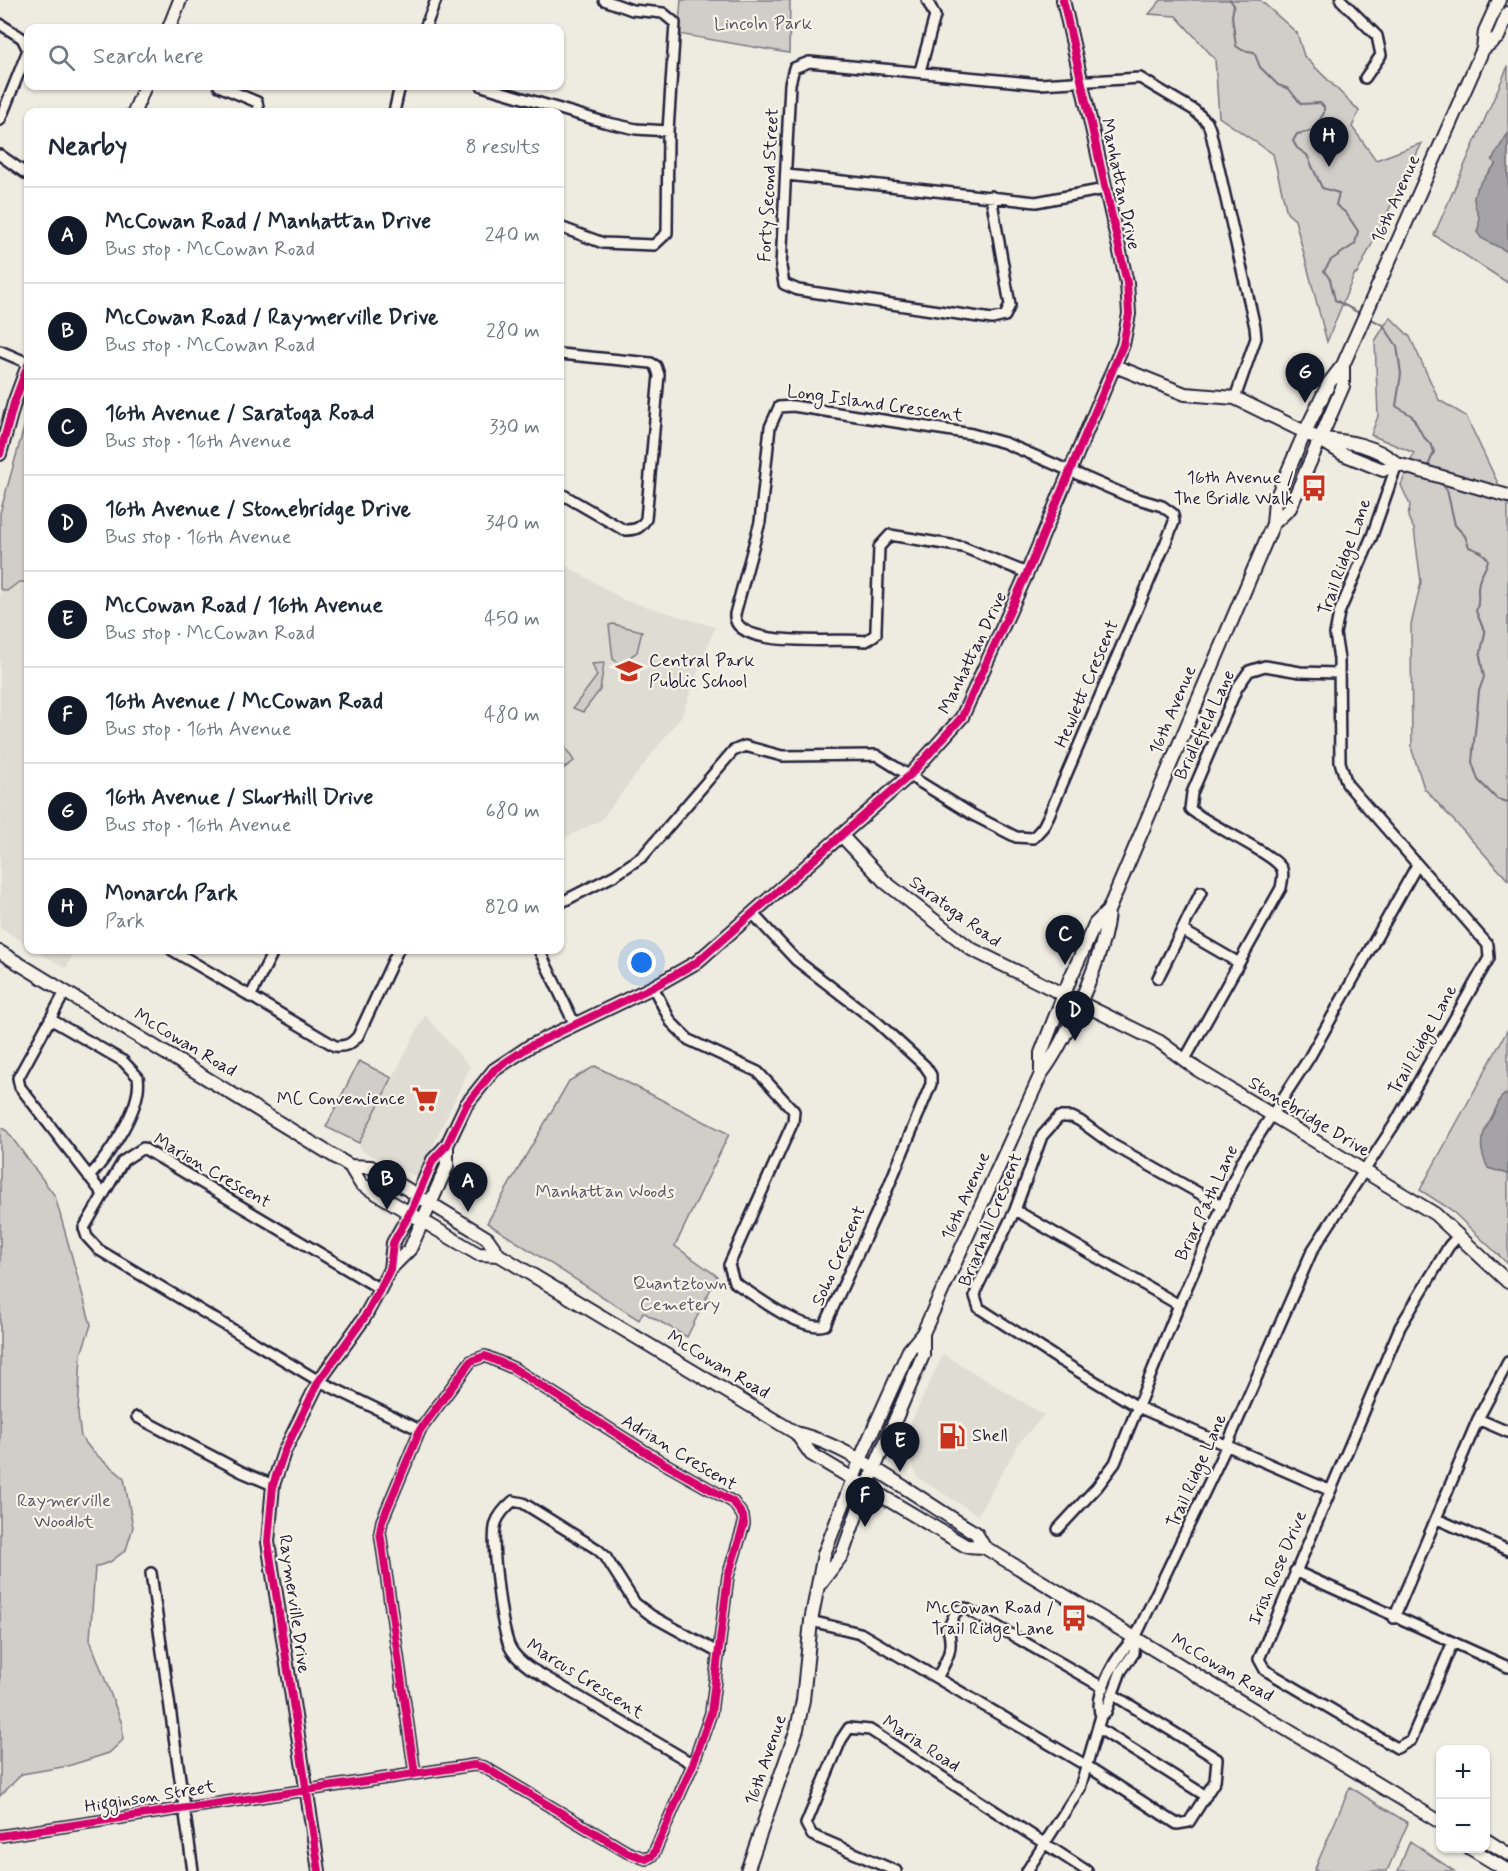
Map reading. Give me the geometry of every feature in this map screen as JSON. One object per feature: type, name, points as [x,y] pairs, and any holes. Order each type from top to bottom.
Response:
[{"type":"main road","points":[[171,24],[180,0]]},
{"type":"main road","name":"Manhattan Drive","points":[[418,1196],[433,1160],[447,1145],[466,1105],[494,1070],[530,1046],[654,987],[697,962],[754,915],[910,775],[962,717],[1027,573],[1115,366],[1127,330],[1129,297],[1083,81],[1063,0]]},
{"type":"main road","name":"16th Avenue","points":[[747,1871],[797,1729],[805,1690],[811,1621],[824,1554],[852,1479],[909,1350],[924,1333],[1041,1074],[1054,1058],[1107,932],[1108,911],[1273,524],[1275,501],[1305,432],[1329,383],[1343,365],[1360,327],[1483,49],[1485,31],[1499,0]]},
{"type":"main road","name":"16th Avenue","points":[[1483,49],[1498,37],[1508,13]]},
{"type":"main road","points":[[136,108],[143,90]]},
{"type":"main road","name":"16th Avenue","points":[[1273,524],[1290,508],[1343,386],[1343,365]]},
{"type":"main road","points":[[1115,366],[1185,394],[1235,399],[1319,439],[1343,454],[1383,470],[1397,464],[1508,496]]},
{"type":"main road","points":[[0,454],[24,375]]},
{"type":"main road","name":"Saratoga Road","points":[[841,835],[885,882],[970,949],[997,964],[1079,1000]]},
{"type":"main road","name":"16th Avenue","points":[[1041,1074],[1041,1053],[1065,994],[1095,924],[1108,911]]},
{"type":"main road","name":"McCowan Road","points":[[0,952],[350,1166],[361,1184],[478,1254],[499,1255]]},
{"type":"main road","name":"Stonebridge Drive","points":[[1079,1000],[1148,1034],[1184,1061],[1435,1214],[1508,1282]]},
{"type":"main road","name":"Manhattan Drive","points":[[423,1221],[447,1166],[447,1145]]},
{"type":"main road","name":"McCowan Road","points":[[350,1166],[371,1167],[487,1238],[499,1255],[796,1433],[818,1438],[873,1470],[976,1533],[984,1546],[1436,1820]]},
{"type":"main road","name":"Raymerville Drive","points":[[390,1269],[393,1244],[418,1196]]},
{"type":"main road","name":"Raymerville Drive","points":[[319,1871],[268,1542],[273,1485],[284,1452],[320,1381],[364,1318],[390,1269],[410,1249],[423,1221]]},
{"type":"main road","name":"16th Avenue","points":[[818,1587],[842,1555],[873,1470],[923,1355],[924,1333]]},
{"type":"main road","name":"McCowan Road","points":[[796,1433],[811,1454],[866,1488],[966,1546],[984,1546]]},
{"type":"main road","points":[[1490,1843],[1508,1854]]},
{"type":"main road","points":[[1478,1853],[1508,1871]]},
{"type":"street","points":[[427,24],[436,0]]},
{"type":"street","points":[[564,228],[603,243],[654,246],[662,241],[668,227],[668,131],[675,23],[663,13],[632,10],[604,0]]},
{"type":"street","points":[[920,71],[935,16],[927,0]]},
{"type":"street","points":[[1341,0],[1377,36],[1381,55],[1365,78]]},
{"type":"street","points":[[0,24],[22,38],[24,42]]},
{"type":"street","points":[[0,120],[24,60]]},
{"type":"street","name":"Forty Second Street","points":[[991,196],[1010,305],[1005,316],[992,319],[798,290],[784,284],[781,267],[790,84],[794,68],[809,62],[1040,84],[1140,78],[1194,110],[1207,122],[1249,290],[1255,327],[1256,338],[1235,399]]},
{"type":"street","points":[[228,90],[256,102],[258,108]]},
{"type":"street","points":[[395,108],[399,90]]},
{"type":"street","points":[[496,90],[557,108]]},
{"type":"street","points":[[564,110],[636,129],[668,131]]},
{"type":"street","points":[[0,155],[24,172]]},
{"type":"street","points":[[787,175],[1045,202],[1105,189]]},
{"type":"street","points":[[0,351],[24,362]]},
{"type":"street","points":[[564,354],[651,363],[656,366],[659,375],[646,519],[632,530],[624,530],[564,496]]},
{"type":"street","name":"Long Island Crescent","points":[[1027,573],[963,547],[890,535],[879,547],[876,629],[871,639],[866,641],[772,638],[746,632],[735,620],[745,571],[760,522],[770,427],[774,415],[783,405],[972,434],[1005,443],[1070,471]]},
{"type":"street","name":"Trail Ridge Lane","points":[[1027,1871],[1080,1788],[1101,1716],[1098,1709],[1108,1691],[1121,1651],[1136,1638],[1227,1445],[1311,1251],[1400,1116],[1489,955],[1488,945],[1347,784],[1340,762],[1335,634],[1339,613],[1372,536],[1397,464]]},
{"type":"street","name":"Hewlett Crescent","points":[[910,775],[965,811],[1016,837],[1033,838],[1043,827],[1174,522],[1170,510],[1162,506],[1128,496],[1070,471]]},
{"type":"street","name":"Bridlefield Lane","points":[[1184,1061],[1281,888],[1283,876],[1281,867],[1200,818],[1191,809],[1192,793],[1237,688],[1249,671],[1265,666],[1300,672],[1338,673]]},
{"type":"street","points":[[564,901],[615,875],[644,856],[733,751],[745,746],[782,756],[876,755],[910,775]]},
{"type":"street","name":"Briar Path Lane","points":[[1058,1529],[1108,1474],[1242,1161],[1322,1036],[1417,865]]},
{"type":"street","points":[[1158,978],[1201,892]]},
{"type":"street","name":"Soho Crescent","points":[[654,987],[670,1022],[689,1040],[758,1072],[774,1086],[794,1112],[793,1122],[729,1265],[730,1274],[734,1282],[794,1319],[809,1327],[817,1328],[825,1325],[891,1180],[931,1084],[931,1075],[877,1022],[796,960],[754,915]]},
{"type":"street","points":[[1182,930],[1239,963]]},
{"type":"street","points":[[179,954],[335,1046],[347,1046],[358,1036],[396,954]]},
{"type":"street","points":[[250,997],[272,954]]},
{"type":"street","points":[[541,954],[575,1025]]},
{"type":"street","points":[[65,992],[18,1078],[21,1087],[102,1193]]},
{"type":"street","points":[[50,1019],[123,1061],[138,1077],[139,1097],[134,1109],[103,1162],[89,1177]]},
{"type":"street","name":"Briarhall Crescent","points":[[1138,1407],[1060,1361],[979,1308],[975,1296],[977,1288],[1015,1210],[1042,1136],[1053,1122],[1066,1116],[1080,1121],[1113,1145],[1222,1206]]},
{"type":"street","name":"Marion Crescent","points":[[320,1381],[99,1250],[87,1237],[84,1228],[102,1193],[123,1161],[143,1148],[380,1289]]},
{"type":"street","points":[[1015,1210],[1066,1237],[1081,1249],[1179,1305]]},
{"type":"street","name":"Irish Rose Drive","points":[[1452,1644],[1411,1740],[1402,1747],[1391,1746],[1261,1666],[1260,1653],[1400,1327],[1449,1246],[1459,1235]]},
{"type":"street","name":"Adrian Crescent","points":[[305,1790],[474,1765],[484,1767],[627,1852],[646,1859],[653,1855],[693,1764],[711,1713],[729,1576],[744,1524],[743,1516],[733,1502],[660,1461],[513,1368],[485,1356],[471,1361],[420,1430],[388,1503],[380,1532],[415,1773]]},
{"type":"street","points":[[1395,1618],[1478,1419],[1508,1362]]},
{"type":"street","points":[[320,1381],[420,1430]]},
{"type":"street","points":[[1138,1407],[1329,1490]]},
{"type":"street","points":[[137,1417],[242,1472],[273,1485]]},
{"type":"street","points":[[1478,1419],[1508,1432]]},
{"type":"street","name":"Marcus Crescent","points":[[693,1764],[530,1668],[515,1656],[507,1640],[494,1547],[496,1525],[500,1516],[513,1501],[524,1503],[586,1541],[605,1556],[635,1603],[652,1616],[719,1653]]},
{"type":"street","points":[[1437,1519],[1508,1550]]},
{"type":"street","points":[[1295,1570],[1452,1644],[1508,1667]]},
{"type":"street","points":[[151,1572],[194,1871]]},
{"type":"street","points":[[811,1621],[860,1633],[1087,1766],[1177,1824],[1189,1822],[1215,1781],[1217,1759],[1108,1691],[965,1608],[956,1611],[948,1629],[952,1642],[950,1653],[937,1678]]},
{"type":"street","name":"Maria Road","points":[[896,1871],[812,1835],[806,1824],[841,1740],[849,1728],[870,1730],[1087,1871]]},
{"type":"street","points":[[1098,1728],[1206,1796]]},
{"type":"street","name":"Higginson Street","points":[[0,1836],[184,1806],[305,1790]]},
{"type":"shaded area","points":[[1508,133],[1508,252],[1481,238],[1477,232],[1479,218],[1474,195],[1496,164],[1492,160]]},
{"type":"shaded area","points":[[24,428],[24,943],[0,928],[0,513]]},
{"type":"shaded area","name":"Central Park Public School","points":[[564,564],[624,600],[715,627],[682,715],[601,820],[564,838]]},
{"type":"shaded area","points":[[42,954],[73,954],[66,968]]},
{"type":"shaded area","points":[[425,1015],[470,1067],[418,1177],[362,1151],[359,1143]]},
{"type":"shaded area","points":[[1505,1094],[1508,1097],[1508,1174],[1488,1168],[1482,1148],[1484,1133],[1500,1099]]},
{"type":"shaded area","points":[[943,1354],[1044,1415],[1019,1443],[978,1515],[918,1478],[903,1440]]},
{"type":"green space","name":"Lincoln Park","points":[[681,0],[790,0],[789,53],[678,34]]},
{"type":"green space","points":[[1161,0],[1260,0],[1297,33],[1304,56],[1359,111],[1352,127],[1376,160],[1422,143],[1357,274],[1355,273],[1327,342],[1295,220],[1287,213],[1273,154],[1219,117],[1215,59],[1176,16],[1149,14]]},
{"type":"green space","points":[[1508,66],[1508,283],[1434,235]]},
{"type":"green space","points":[[1390,317],[1410,337],[1439,400],[1466,416],[1508,500],[1508,880],[1424,788],[1412,750],[1411,625],[1421,582],[1414,529],[1408,517],[1410,505],[1401,485],[1414,453],[1371,435],[1378,416],[1375,341]]},
{"type":"green space","points":[[24,428],[24,582],[19,582],[7,591],[0,589],[0,513]]},
{"type":"green space","points":[[609,625],[642,631],[637,652],[620,664],[613,659]]},
{"type":"green space","points":[[604,663],[600,690],[583,712],[573,708],[597,676],[592,664]]},
{"type":"green space","points":[[564,745],[574,761],[564,768]]},
{"type":"green space","points":[[1508,1029],[1508,1264],[1450,1209],[1420,1190]]},
{"type":"green space","points":[[359,1061],[392,1078],[359,1143],[326,1127]]},
{"type":"green space","name":"Manhattan Woods","points":[[595,1066],[729,1134],[675,1246],[717,1276],[687,1337],[643,1312],[639,1320],[487,1223],[569,1081]]},
{"type":"green space","name":"Raymerville Woodlot","points":[[0,1127],[7,1131],[55,1196],[91,1325],[81,1354],[78,1414],[81,1437],[93,1452],[124,1478],[133,1527],[126,1550],[110,1562],[95,1567],[90,1640],[122,1724],[123,1740],[109,1753],[68,1766],[22,1774],[0,1796]]},
{"type":"green space","points":[[1350,1787],[1408,1823],[1387,1871],[1314,1871]]},
{"type":"green space","points":[[1410,1841],[1454,1871],[1398,1871]]},
{"type":"waterway","points":[[1230,0],[1234,5],[1232,16],[1236,46],[1242,50],[1254,52],[1260,67],[1278,85],[1289,89],[1301,104],[1320,103],[1324,107],[1324,113],[1312,131],[1297,134],[1293,141],[1297,148],[1307,155],[1322,188],[1339,193],[1336,205],[1346,213],[1358,231],[1355,244],[1331,260],[1324,271],[1330,279],[1335,300],[1361,314]]},
{"type":"waterway","points":[[1369,318],[1383,325],[1397,346],[1401,374],[1396,406],[1412,416],[1423,436],[1432,446],[1434,452],[1428,466]]},
{"type":"waterway","points":[[1441,483],[1447,490],[1455,525],[1465,536],[1469,547],[1481,552],[1488,559],[1479,582],[1476,611],[1485,633],[1480,656],[1484,677],[1479,691],[1472,762],[1478,780],[1497,799],[1508,802]]},
{"type":"cycle path","points":[[319,1871],[268,1542],[273,1485],[284,1452],[319,1381],[364,1318],[380,1289],[390,1269],[393,1243],[410,1213],[433,1160],[447,1145],[466,1105],[494,1070],[530,1046],[653,987],[697,962],[910,775],[962,717],[1027,573],[1123,345],[1129,314],[1127,283],[1063,0]]},
{"type":"cycle path","points":[[0,454],[24,376]]},
{"type":"cycle path","points":[[0,1836],[356,1782],[415,1774],[474,1765],[484,1767],[627,1852],[646,1859],[653,1855],[693,1764],[711,1713],[728,1576],[744,1524],[743,1516],[733,1502],[660,1461],[513,1368],[485,1356],[471,1361],[420,1430],[382,1521],[380,1532],[415,1774]]},
{"type":"place","name":"Monarch Park","points":[[1329,167]]},
{"type":"place","name":"16th Avenue / Shorthill Drive","points":[[1305,403]]},
{"type":"place","name":"16th Avenue / The Bridle Walk","points":[[1314,488]]},
{"type":"place","name":"Central Park Public School","points":[[629,671]]},
{"type":"place","name":"16th Avenue / Saratoga Road","points":[[1065,965]]},
{"type":"place","name":"16th Avenue / Stonebridge Drive","points":[[1075,1041]]},
{"type":"place","name":"MC Convenience","points":[[425,1099]]},
{"type":"place","name":"McCowan Road / Raymerville Drive","points":[[387,1210]]},
{"type":"place","name":"McCowan Road / Manhattan Drive","points":[[468,1212]]},
{"type":"place","name":"Shell","points":[[952,1436]]},
{"type":"place","name":"McCowan Road / 16th Avenue","points":[[900,1472]]},
{"type":"place","name":"16th Avenue / McCowan Road","points":[[865,1527]]},
{"type":"place","name":"McCowan Road / Trail Ridge Lane","points":[[1074,1618]]},
{"type":"park label","name":"Quantztown Cemetery","points":[[680,1294]]}]
